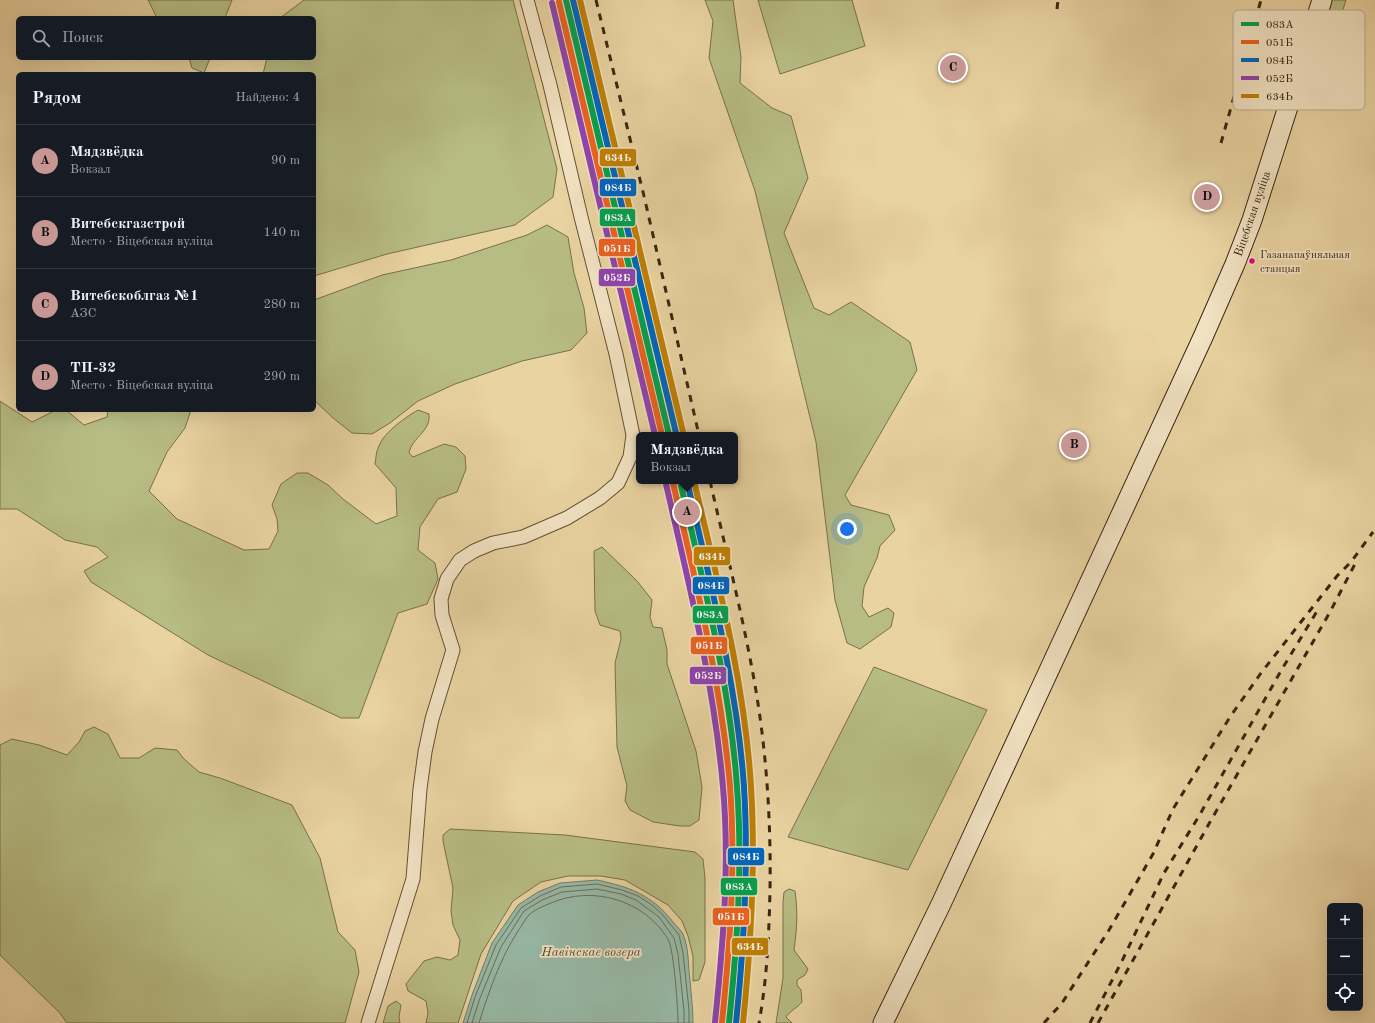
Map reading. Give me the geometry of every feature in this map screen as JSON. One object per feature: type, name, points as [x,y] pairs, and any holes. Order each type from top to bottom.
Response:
[{"type":"main road","name":"Віцебская вуліца","points":[[1319,10],[1322,0]]},
{"type":"main road","name":"Віцебская вуліца","points":[[883,1023],[941,904],[1235,264],[1249,227],[1287,110]]},
{"type":"street","points":[[368,1023],[413,879],[420,789],[425,752],[432,719],[453,650],[442,616],[441,600],[447,579],[460,560],[474,551],[493,543],[523,537],[567,518],[600,498],[618,483],[630,457],[633,435],[616,354],[581,217],[550,85],[527,0]]},
{"type":"green space","points":[[148,0],[232,0],[226,16],[156,16]]},
{"type":"green space","points":[[304,0],[513,0],[557,169],[553,197],[515,225],[387,254],[316,275],[316,72],[264,72],[266,60],[316,60],[316,16],[283,16]]},
{"type":"green space","points":[[705,0],[733,0],[741,57],[740,83],[772,108],[791,116],[808,178],[784,233],[814,308],[829,315],[851,302],[910,342],[917,370],[845,495],[851,505],[889,515],[895,530],[880,546],[877,558],[864,587],[862,606],[869,617],[888,608],[894,613],[891,627],[860,649],[847,643],[835,600],[816,442],[755,191],[709,58],[713,21]]},
{"type":"green space","points":[[758,0],[852,0],[865,46],[780,74]]},
{"type":"green space","points":[[1329,0],[1346,0],[1343,10],[1326,10]]},
{"type":"green space","points":[[190,60],[209,60],[204,72],[192,68]]},
{"type":"green space","points":[[547,225],[568,237],[574,273],[584,308],[587,333],[571,350],[522,361],[455,384],[418,401],[390,423],[372,434],[352,433],[316,402],[316,299],[382,275],[451,260],[527,235]]},
{"type":"green space","points":[[0,401],[32,422],[52,412],[68,412],[84,425],[107,417],[108,412],[190,412],[185,428],[167,452],[149,491],[177,519],[244,550],[269,549],[278,531],[277,519],[272,505],[281,484],[297,473],[308,473],[328,485],[343,499],[376,524],[397,516],[396,488],[375,464],[377,450],[390,430],[418,410],[429,414],[429,420],[424,430],[411,447],[409,453],[413,457],[444,444],[456,447],[465,456],[466,469],[457,492],[438,499],[420,527],[418,550],[435,563],[438,579],[427,604],[398,613],[359,718],[341,718],[208,655],[91,582],[84,571],[108,557],[97,547],[65,540],[17,509],[0,509]]},
{"type":"green space","points":[[602,547],[637,581],[652,600],[650,617],[653,627],[662,628],[667,650],[667,664],[696,751],[702,787],[699,820],[690,826],[653,822],[630,810],[625,801],[627,786],[617,747],[615,663],[621,639],[620,631],[600,625],[595,611],[594,551]]},
{"type":"green space","points":[[874,667],[987,710],[908,870],[788,837]]},
{"type":"green space","points":[[94,727],[108,734],[120,758],[139,758],[155,748],[177,750],[184,759],[199,772],[220,778],[292,805],[320,858],[338,932],[355,950],[359,972],[345,1023],[67,1023],[59,1012],[0,955],[0,745],[12,739],[39,745],[67,755],[79,742],[85,731]]},
{"type":"green space","points":[[450,829],[565,835],[695,852],[703,859],[705,878],[705,962],[699,980],[693,981],[693,956],[688,936],[682,921],[668,905],[625,880],[601,876],[568,876],[541,882],[513,901],[481,954],[458,1023],[426,1023],[428,1013],[426,1001],[408,991],[406,984],[424,961],[437,957],[450,960],[458,955],[460,940],[453,925],[451,911],[453,888],[443,841],[443,835]]},
{"type":"green space","points":[[789,889],[795,891],[797,907],[794,950],[808,969],[805,975],[797,980],[797,985],[801,990],[802,1002],[786,1017],[792,1023],[776,1023],[783,978],[783,902],[784,892]]},
{"type":"green space","points":[[396,1001],[401,1005],[399,1017],[400,1023],[383,1023],[388,1006]]},
{"type":"water","name":"Навінскае возера","points":[[597,880],[630,889],[640,894],[657,905],[682,932],[687,951],[693,1023],[463,1023],[492,943],[518,905],[538,892],[560,883]]},
{"type":"railway","points":[[577,0],[679,432]]},
{"type":"railway","points":[[596,0],[644,196],[698,432]]},
{"type":"railway","points":[[1057,9],[1058,0]]},
{"type":"railway","points":[[1258,10],[1261,0]]},
{"type":"railway","points":[[1221,143],[1233,100]]},
{"type":"railway","points":[[692,484],[726,633],[740,710],[749,787],[751,817],[750,905],[740,1023]]},
{"type":"railway","points":[[711,484],[751,664],[760,716],[766,766],[770,840],[770,890],[767,957],[759,1023]]},
{"type":"railway","points":[[1044,1023],[1062,1003],[1109,930],[1153,854],[1173,809],[1230,717],[1261,673],[1337,576],[1351,562],[1373,532]]},
{"type":"railway","points":[[1098,1023],[1210,822],[1330,612],[1356,562]]},
{"type":"railway","points":[[1090,1023],[1122,961],[1164,873],[1199,816],[1282,669],[1319,608]]},
{"type":"transit line","name":"083А","points":[[566,0],[668,432]]},
{"type":"transit line","name":"084Б","points":[[573,0],[676,432]]},
{"type":"transit line","name":"634Ь","points":[[580,0],[683,432]]},
{"type":"transit line","name":"051Б","points":[[559,2],[661,432]]},
{"type":"transit line","name":"052Б","points":[[552,3],[654,432]]},
{"type":"transit line","name":"052Б","points":[[666,484],[700,634],[714,710],[723,787],[726,875],[721,963],[715,1022]]},
{"type":"transit line","name":"051Б","points":[[673,484],[707,633],[721,709],[730,786],[732,816],[732,875],[722,1022]]},
{"type":"transit line","name":"083А","points":[[681,484],[722,672],[737,787],[739,817],[739,876],[729,1023]]},
{"type":"transit line","name":"084Б","points":[[688,484],[722,633],[735,710],[744,787],[746,876],[736,1023]]},
{"type":"transit line","name":"634Ь","points":[[695,484],[737,672],[748,748],[751,787],[753,876],[743,1023]]},
{"type":"place","name":"Витебскоблгаз №1","points":[[953,68]]},
{"type":"place","name":"ТП-32","points":[[1207,197]]},
{"type":"place","name":"Газанапаўняльная станцыя","points":[[1252,261]]},
{"type":"place","name":"Витебскгазстрой","points":[[1074,445]]},
{"type":"place","name":"Мядзвёдка","points":[[687,512]]}]
